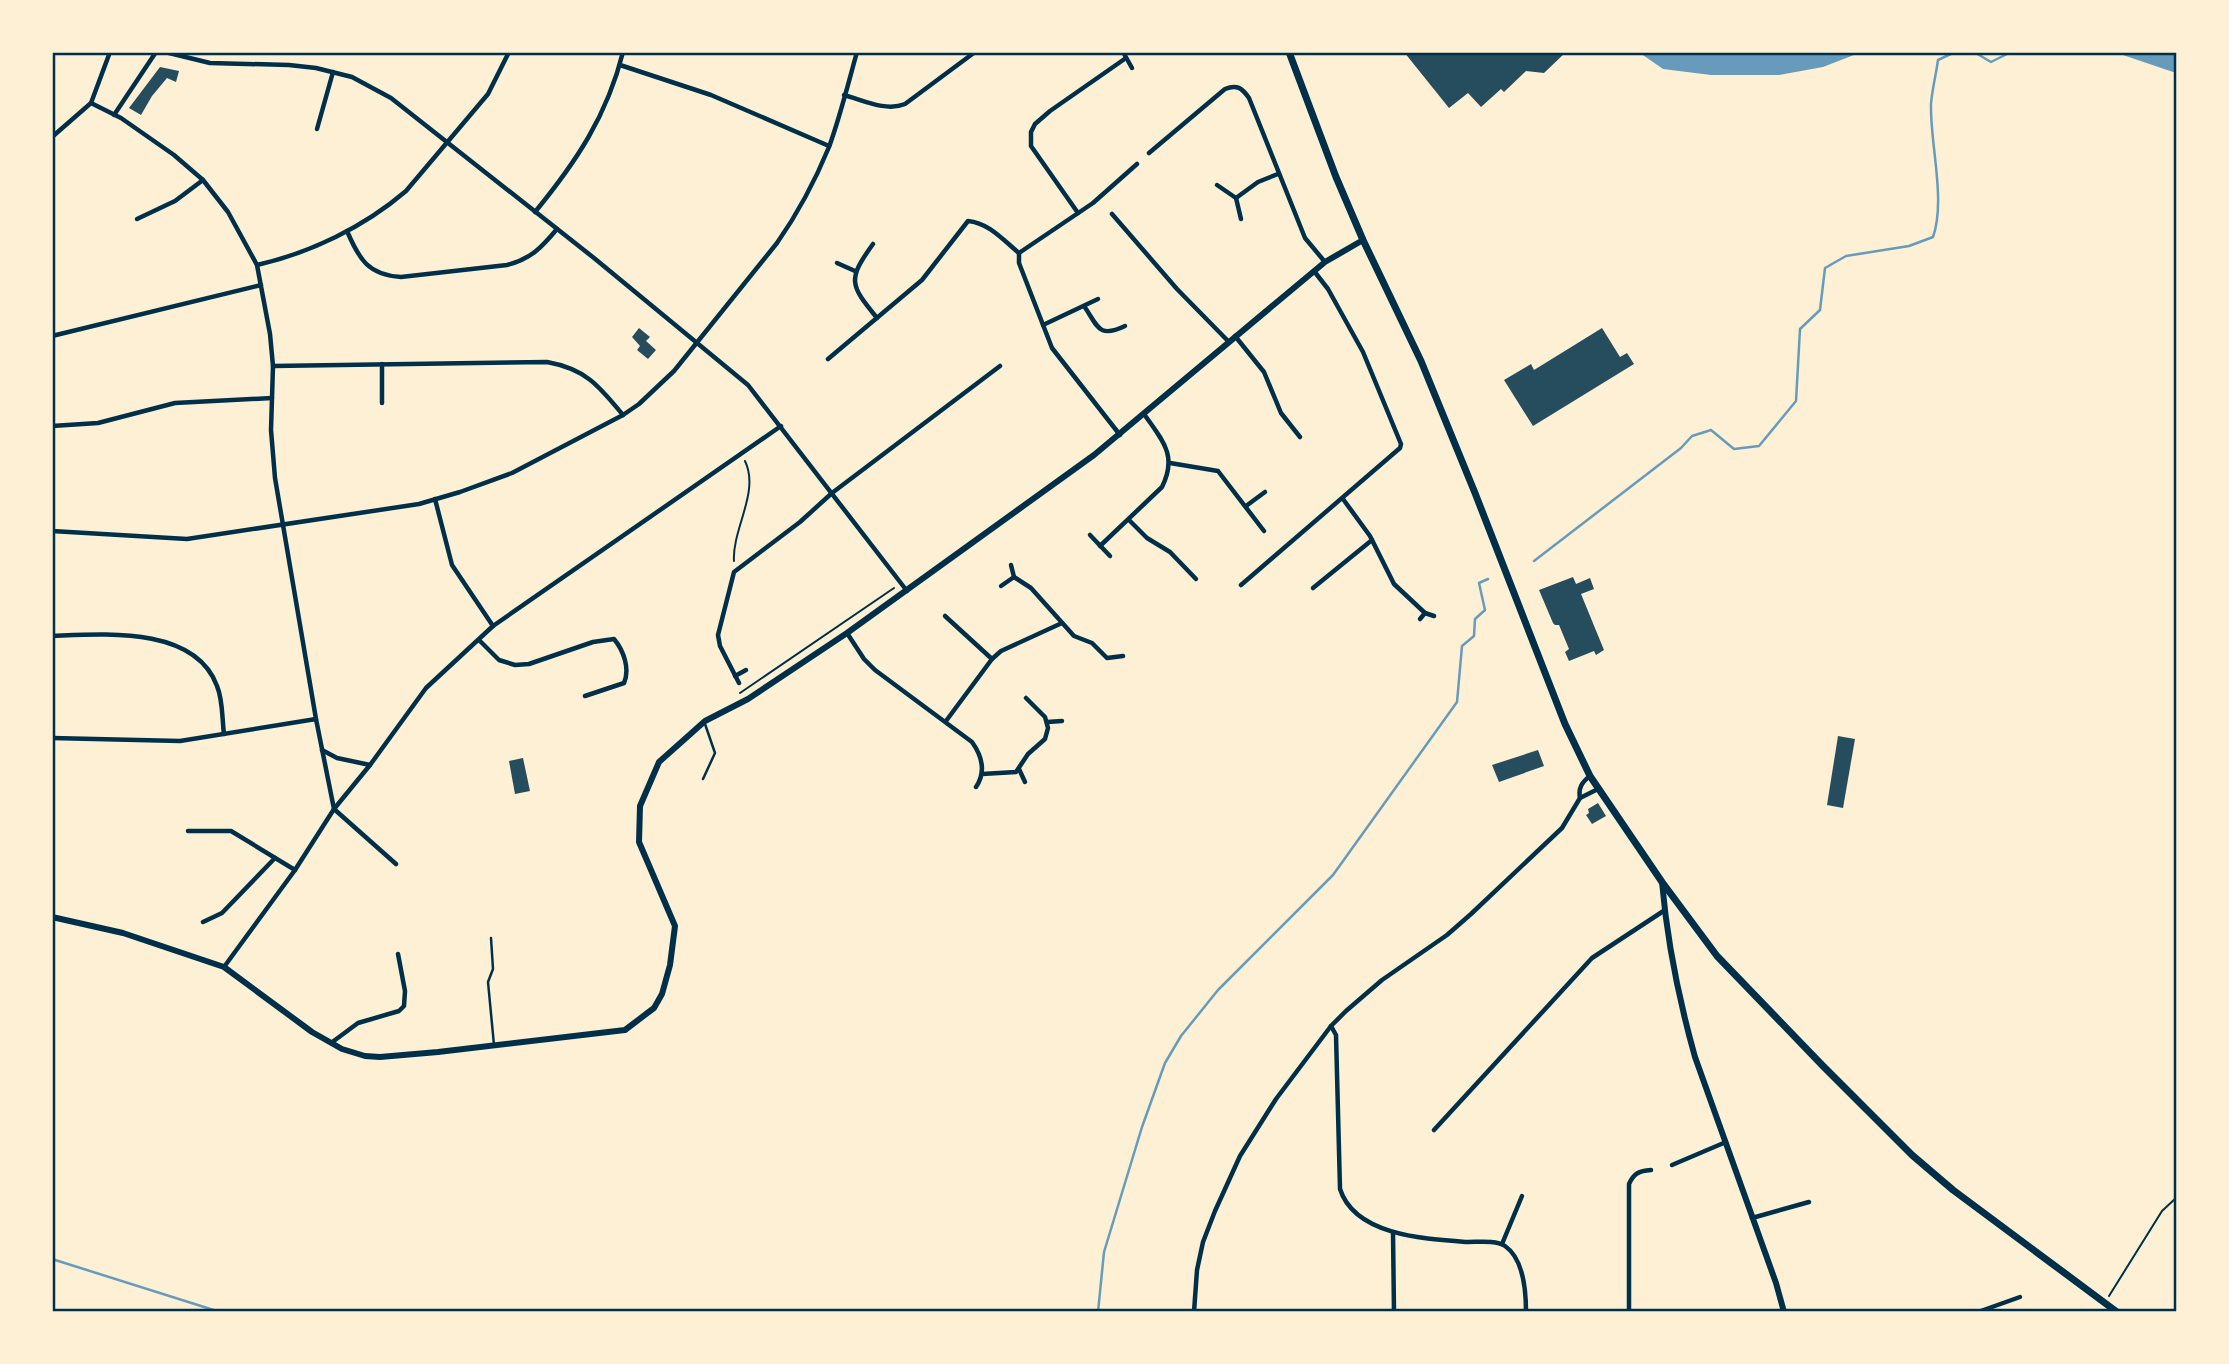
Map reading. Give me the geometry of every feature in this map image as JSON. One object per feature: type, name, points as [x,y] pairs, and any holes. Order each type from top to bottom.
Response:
[{"type":"main road","points":[[1289,52],[1318,136],[1363,240],[1421,361],[1484,514],[1564,724],[1590,776],[1662,882],[1717,956],[1822,1065],[1912,1155],[1953,1190],[2117,1311]]},
{"type":"street","points":[[52,137],[91,103],[110,52]]},
{"type":"street","points":[[114,115],[156,52]]},
{"type":"street","points":[[165,52],[210,63],[289,65],[333,72],[375,88],[391,98],[748,385],[907,591]]},
{"type":"street","points":[[257,265],[289,258],[347,231],[390,205],[406,191],[488,94],[509,52]]},
{"type":"street","points":[[535,212],[580,154],[606,105],[623,52]]},
{"type":"street","points":[[52,531],[187,539],[435,499],[483,485],[623,415],[659,387],[777,243],[811,188],[829,146],[857,52]]},
{"type":"street","points":[[845,95],[890,108],[898,107],[975,52]]},
{"type":"street","points":[[1078,213],[1031,146],[1031,132],[1035,124],[1050,111],[1125,55],[1132,68]]},
{"type":"street","points":[[620,65],[710,95],[829,146]]},
{"type":"street","points":[[317,129],[333,72]]},
{"type":"street","points":[[1149,153],[1225,89],[1238,86],[1249,98],[1305,238],[1325,262]]},
{"type":"street","points":[[91,103],[174,155],[203,180],[228,212],[257,265],[274,366],[274,466],[282,525],[334,809],[396,864]]},
{"type":"street","points":[[1018,253],[1093,203],[1137,164]]},
{"type":"street","points":[[1236,198],[1258,182],[1278,174]]},
{"type":"street","points":[[136,219],[175,201],[203,180]]},
{"type":"street","points":[[1217,185],[1236,198],[1241,219]]},
{"type":"street","points":[[1112,214],[1177,289],[1228,341]]},
{"type":"street","points":[[828,359],[922,280],[968,220],[987,227],[1018,253]]},
{"type":"street","points":[[347,231],[356,252],[368,266],[386,276],[401,277],[521,262],[540,249],[557,229]]},
{"type":"street","points":[[52,917],[123,933],[224,968],[331,1043],[365,1056],[380,1057],[625,1030],[654,1008],[662,994],[670,965],[674,926],[639,842],[640,806],[659,762],[705,721],[748,699],[847,634],[1094,456],[1325,262],[1363,240]]},
{"type":"street","points":[[873,244],[855,271],[854,279],[856,290],[877,318]]},
{"type":"street","points":[[1018,253],[1018,263],[1052,348],[1119,435]]},
{"type":"street","points":[[837,263],[855,271]]},
{"type":"street","points":[[1241,585],[1400,449],[1401,444],[1363,352],[1328,289],[1314,271]]},
{"type":"street","points":[[52,335],[261,285]]},
{"type":"street","points":[[1043,325],[1098,299]]},
{"type":"street","points":[[1084,306],[1100,330],[1106,333],[1125,326]]},
{"type":"street","points":[[1235,336],[1264,372],[1281,413],[1300,437]]},
{"type":"street","points":[[274,366],[521,362],[563,365],[591,378],[623,415]]},
{"type":"street","points":[[382,364],[382,403]]},
{"type":"street","points":[[739,683],[720,646],[718,635],[734,572],[800,522],[832,493],[1000,366]]},
{"type":"street","points":[[52,426],[98,423],[175,404],[272,398]]},
{"type":"street","points":[[1100,546],[1162,487],[1168,476],[1170,463],[1165,443],[1144,414]]},
{"type":"street","points":[[224,968],[295,870],[334,809],[426,688],[493,626],[781,426]]},
{"type":"street","points":[[1170,463],[1215,469],[1222,474],[1264,531]]},
{"type":"street","points":[[1246,506],[1265,492]]},
{"type":"street","points":[[435,499],[452,565],[493,626]]},
{"type":"street","points":[[1343,499],[1372,540],[1394,584],[1425,613],[1434,616]]},
{"type":"street","points":[[1129,520],[1147,538],[1170,552],[1196,579]]},
{"type":"street","points":[[1090,535],[1110,556]]},
{"type":"street","points":[[1313,589],[1372,540]]},
{"type":"street","points":[[1011,565],[1014,577],[1031,588],[1078,639],[1092,643],[1107,658],[1123,656]]},
{"type":"street","points":[[1001,586],[1014,577]]},
{"type":"street","points":[[1420,620],[1425,613]]},
{"type":"street","points":[[945,616],[992,659]]},
{"type":"street","points":[[946,721],[992,659],[1001,651],[1062,623]]},
{"type":"street","points":[[847,634],[874,670],[972,742],[978,751],[982,774],[976,787]]},
{"type":"street","points":[[52,636],[140,637],[168,642],[190,650],[206,666],[218,686],[225,734]]},
{"type":"street","points":[[479,640],[499,660],[515,665],[529,664],[593,642],[614,639],[621,647],[628,674],[624,683],[584,696]]},
{"type":"street","points":[[735,676],[746,670]]},
{"type":"street","points":[[982,774],[1013,772],[1019,769],[1028,754],[1045,739],[1048,728],[1045,717],[1026,698]]},
{"type":"street","points":[[52,738],[180,741],[316,719]]},
{"type":"street","points":[[1047,722],[1062,721]]},
{"type":"street","points":[[321,749],[337,758],[370,765]]},
{"type":"street","points":[[1019,769],[1025,782]]},
{"type":"street","points":[[1580,798],[1582,782],[1590,776]]},
{"type":"street","points":[[1194,1311],[1197,1270],[1203,1242],[1240,1156],[1276,1099],[1331,1026],[1382,980],[1463,921],[1562,828],[1580,798],[1599,789]]},
{"type":"street","points":[[188,831],[231,831],[295,870]]},
{"type":"street","points":[[203,922],[222,913],[275,858]]},
{"type":"street","points":[[1662,882],[1687,1030],[1784,1311]]},
{"type":"street","points":[[1434,1130],[1592,958],[1665,910]]},
{"type":"street","points":[[331,1043],[358,1023],[399,1011],[404,1006],[405,991],[398,954]]},
{"type":"street","points":[[1331,1026],[1336,1035],[1340,1189],[1343,1200],[1363,1218],[1393,1232],[1435,1239],[1502,1244],[1512,1252],[1517,1261],[1523,1279],[1526,1311]]},
{"type":"street","points":[[1672,1165],[1726,1142]]},
{"type":"street","points":[[1629,1311],[1629,1184],[1637,1172],[1651,1170]]},
{"type":"street","points":[[1502,1244],[1522,1196]]},
{"type":"street","points":[[1752,1218],[1809,1202]]},
{"type":"street","points":[[1393,1232],[1394,1311]]},
{"type":"street","points":[[1978,1311],[2020,1297]]},
{"type":"lane","points":[[703,779],[715,753],[705,721]]},
{"type":"lane","points":[[491,938],[493,970],[488,982],[494,1045]]},
{"type":"path","points":[[734,572],[733,547],[749,479],[748,470],[739,455]]},
{"type":"path","points":[[733,698],[901,583]]},
{"type":"path","points":[[2105,1303],[2162,1211],[2176,1198]]},
{"type":"water","points":[[1640,53],[1859,53],[1823,67],[1779,75],[1711,75],[1663,69]]},
{"type":"water","points":[[2117,53],[2176,53],[2176,73]]},
{"type":"building","points":[[1404,52],[1566,52],[1544,73],[1526,71],[1504,92],[1501,89],[1481,107],[1468,93],[1449,108]]},
{"type":"building","points":[[160,67],[179,71],[176,82],[167,78],[141,115],[129,108]]},
{"type":"building","points":[[639,328],[650,337],[646,341],[656,350],[648,359],[637,350],[640,346],[632,337]]},
{"type":"building","points":[[1602,328],[1620,357],[1627,353],[1634,364],[1533,426],[1504,380],[1531,364],[1534,370]]},
{"type":"building","points":[[1573,577],[1576,584],[1590,578],[1594,589],[1581,594],[1604,650],[1596,655],[1594,651],[1569,661],[1565,652],[1569,649],[1559,625],[1553,623],[1539,590]]},
{"type":"building","points":[[1838,736],[1855,739],[1843,808],[1827,805]]},
{"type":"building","points":[[1538,750],[1544,766],[1499,782],[1492,765]]},
{"type":"building","points":[[523,758],[530,791],[515,794],[509,761]]},
{"type":"building","points":[[1598,803],[1606,816],[1592,824],[1586,815],[1589,813],[1588,809]]},
{"type":"waterway","points":[[1534,561],[1681,448],[1692,436],[1711,430],[1734,449],[1759,446],[1796,401],[1800,329],[1820,310],[1825,268],[1846,256],[1909,246],[1933,237],[1937,222],[1938,189],[1931,120],[1932,99],[1938,60],[1955,52]]},
{"type":"waterway","points":[[1974,52],[1991,62],[2011,52]]},
{"type":"waterway","points":[[1098,1312],[1104,1252],[1142,1127],[1165,1063],[1181,1036],[1218,990],[1333,875],[1457,702],[1462,646],[1474,636],[1475,619],[1485,610],[1479,583],[1488,579]]},
{"type":"waterway","points":[[52,1259],[220,1312]]}]
